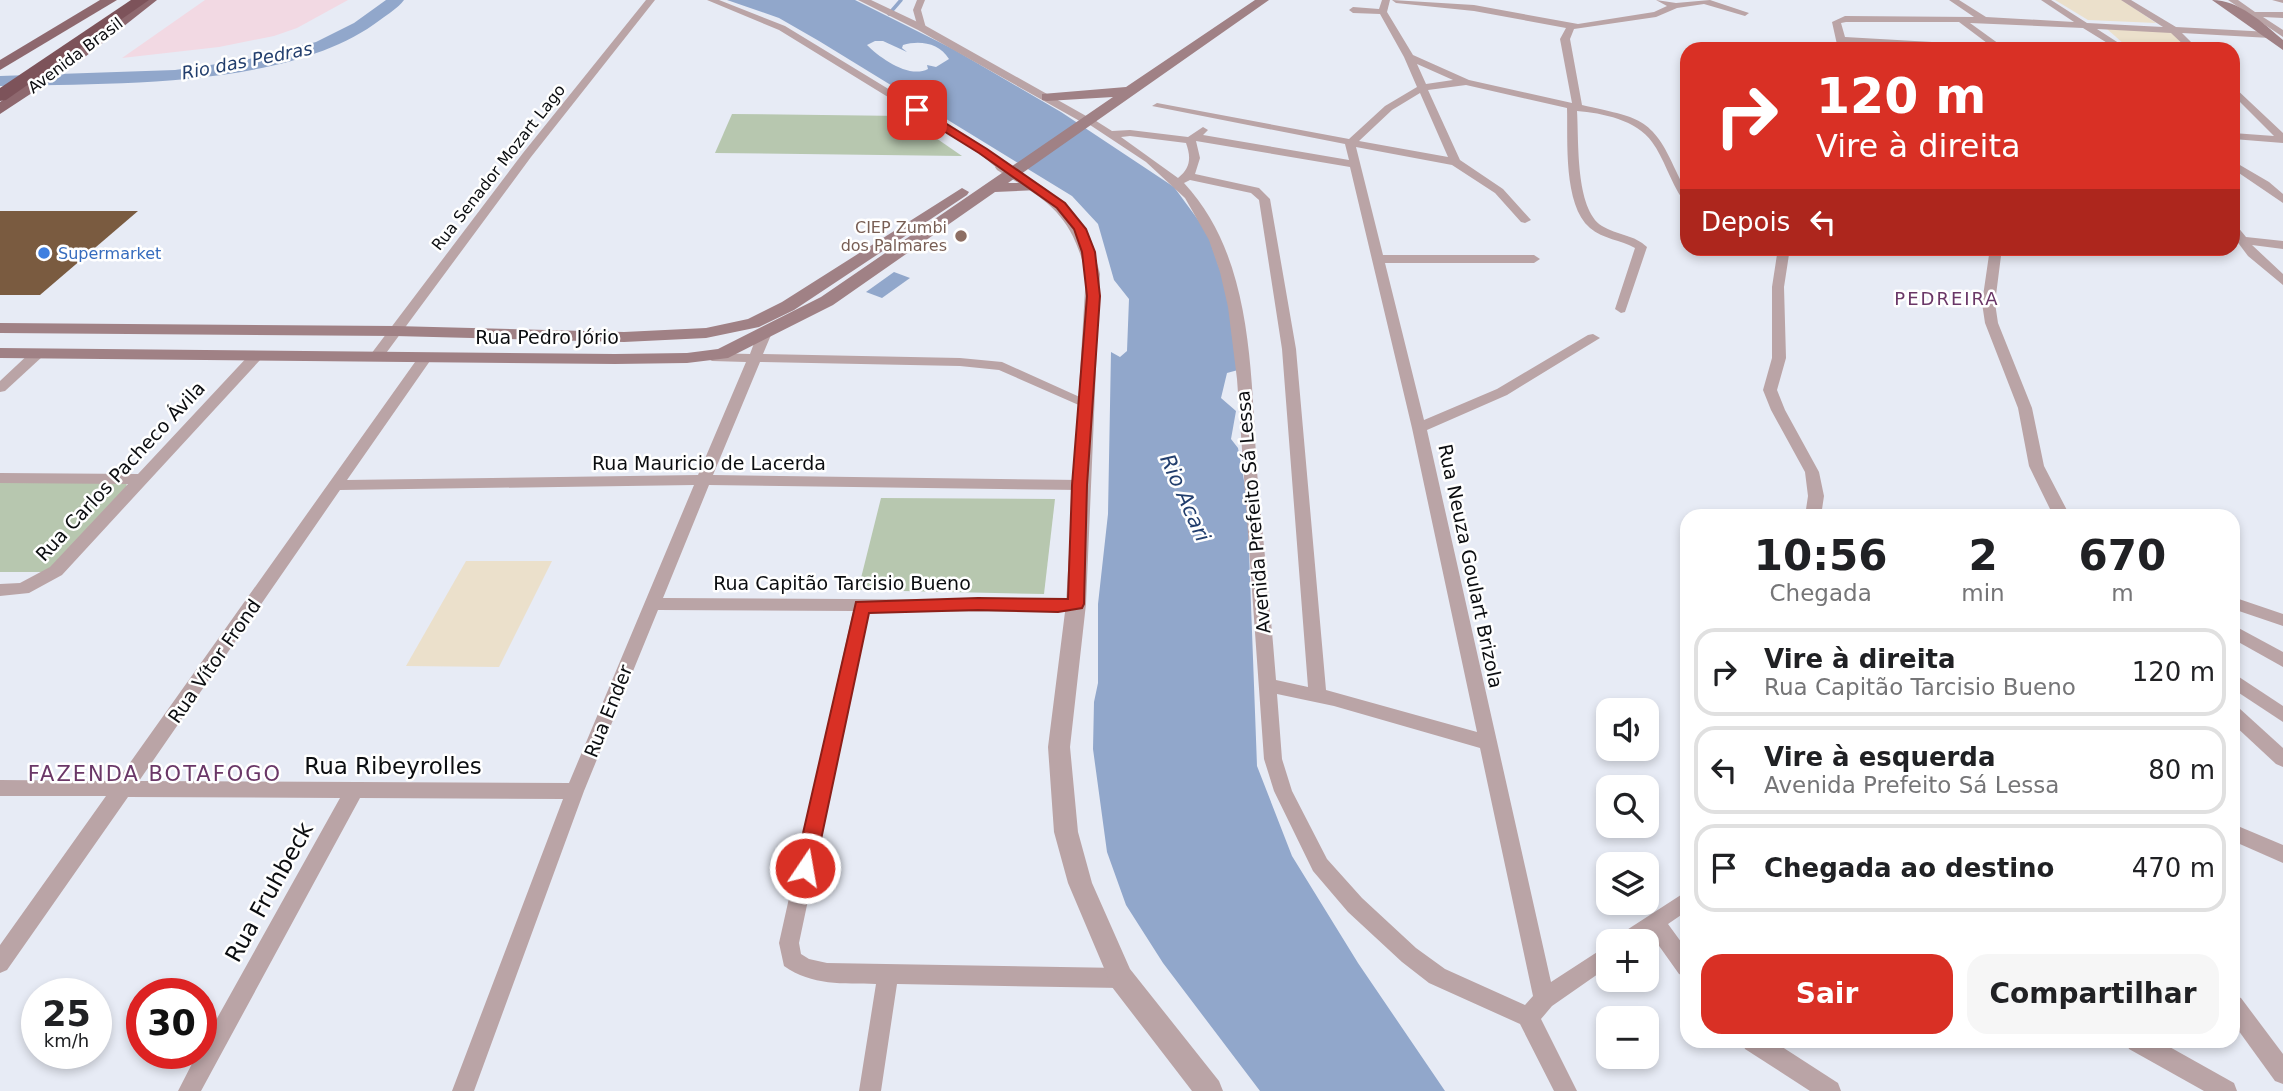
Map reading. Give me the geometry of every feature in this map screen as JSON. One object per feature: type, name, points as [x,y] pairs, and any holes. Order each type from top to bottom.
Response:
[{"type":"highway","name":"Avenida Brasil","points":[[3,69],[119,0]]},
{"type":"highway","name":"Avenida Brasil","points":[[4,93],[141,0]]},
{"type":"main road","name":"Avenida Brasil","points":[[3,69],[110,0]]},
{"type":"main road","name":"Avenida Brasil","points":[[0,109],[61,68],[150,0]]},
{"type":"main road","points":[[712,357],[736,349],[827,301],[994,188],[1011,168],[1087,120],[1246,6],[1264,0]]},
{"type":"main road","points":[[2218,0],[2277,34],[2283,46]]},
{"type":"main road","points":[[1047,97],[1129,91]]},
{"type":"main road","name":"Rua Pedro Jório","points":[[0,328],[395,331],[624,337],[706,333],[752,323],[788,306],[1011,168]]},
{"type":"main road","points":[[994,188],[1033,187]]},
{"type":"main road","points":[[123,355],[153,329]]},
{"type":"main road","points":[[615,359],[624,337]]},
{"type":"main road","name":"Rua Pedro Jório","points":[[0,354],[615,359],[712,357]]},
{"type":"street","name":"Rua Senador Mozart Lago","points":[[376,357],[527,155],[651,0]]},
{"type":"street","points":[[710,0],[782,28],[1011,168],[1072,216],[1088,252],[1093,296],[1080,485],[1076,604],[1059,747],[1066,832],[1080,883],[1121,978],[1209,1091]]},
{"type":"street","name":"Avenida Prefeito Sá Lessa","points":[[863,0],[922,28],[1047,97],[1184,179],[1217,240],[1232,289],[1242,371],[1273,759],[1288,803],[1320,865],[1364,913],[1409,955],[1437,976],[1528,1017]]},
{"type":"street","points":[[921,0],[917,10],[922,28]]},
{"type":"street","points":[[1386,0],[1383,12],[1409,57],[1455,162]]},
{"type":"street","points":[[1396,0],[1497,12],[1571,27],[1656,14],[1675,6],[1699,1],[1745,13]]},
{"type":"street","points":[[1660,0],[1675,6]]},
{"type":"street","points":[[1952,0],[1984,20]]},
{"type":"street","points":[[2045,0],[2112,42]]},
{"type":"street","points":[[2125,0],[2173,29],[2186,42]]},
{"type":"street","points":[[2232,0],[2256,14],[2277,34]]},
{"type":"street","points":[[2276,0],[2283,0]]},
{"type":"street","points":[[1353,10],[1383,12]]},
{"type":"street","points":[[2256,14],[2283,15]]},
{"type":"street","points":[[1842,42],[1836,22],[1845,19],[1960,19],[2277,34]]},
{"type":"street","points":[[1960,19],[1991,42]]},
{"type":"street","points":[[1571,27],[1564,39],[1575,107],[1576,179],[1585,216],[1599,229],[1641,247],[1620,309]]},
{"type":"street","points":[[1409,57],[1466,82],[1628,119],[1650,131],[1663,148],[1680,189]]},
{"type":"street","points":[[1350,144],[1402,95],[1446,82],[1466,82]]},
{"type":"street","points":[[2240,96],[2283,140]]},
{"type":"street","points":[[2240,102],[2248,104]]},
{"type":"street","points":[[1157,106],[1455,162],[1499,191],[1525,220]]},
{"type":"street","points":[[1214,117],[1194,138],[1196,162],[1184,179],[1255,190],[1264,199],[1289,349],[1318,696]]},
{"type":"street","points":[[1110,134],[1194,138],[1354,164]]},
{"type":"street","points":[[2240,137],[2283,140]]},
{"type":"street","points":[[2263,140],[2283,152]]},
{"type":"street","name":"Rua Neuza Goulart Brizola","points":[[1350,144],[1419,428],[1544,999]]},
{"type":"street","points":[[2240,168],[2265,184],[2283,200]]},
{"type":"street","points":[[2240,237],[2283,281]]},
{"type":"street","points":[[2242,240],[2283,245]]},
{"type":"street","points":[[1783,256],[1778,287],[1779,349],[1770,390],[1785,424],[1812,472],[1816,496],[1814,509]]},
{"type":"street","points":[[1997,256],[1994,284],[1989,293],[1991,319],[2005,363],[2026,410],[2033,456],[2058,509]]},
{"type":"street","points":[[1378,259],[1534,260]]},
{"type":"street","name":"Rua Ender","points":[[463,1091],[575,791],[764,335]]},
{"type":"street","points":[[1419,428],[1502,392],[1593,338]]},
{"type":"street","points":[[0,388],[38,354]]},
{"type":"street","name":"Rua Carlos Pacheco Ávila","points":[[0,590],[23,589],[56,571],[138,479],[256,356]]},
{"type":"street","name":"Rua Pedro Jório","points":[[712,357],[960,362],[1002,366],[1086,403]]},
{"type":"street","name":"Rua Vítor Frond","points":[[0,963],[425,358]]},
{"type":"street","points":[[0,478],[138,479]]},
{"type":"street","name":"Rua Mauricio de Lacerda","points":[[337,485],[705,480],[1080,485]]},
{"type":"street","name":"Rua Capitão Tarcisio Bueno","points":[[651,604],[862,607],[1076,604]]},
{"type":"street","points":[[2240,605],[2283,620]]},
{"type":"street","points":[[862,607],[789,943],[792,959],[804,968],[827,973],[1121,978]]},
{"type":"street","points":[[2240,635],[2283,660]]},
{"type":"street","points":[[1268,685],[1318,696],[1488,743]]},
{"type":"street","points":[[2240,685],[2283,715]]},
{"type":"street","points":[[2240,719],[2283,759]]},
{"type":"street","name":"Rua Ribeyrolles","points":[[0,788],[575,791]]},
{"type":"street","name":"Rua Fruhbeck","points":[[189,1091],[354,791]]},
{"type":"street","points":[[2240,835],[2283,854]]},
{"type":"street","points":[[1646,929],[1680,905]]},
{"type":"street","points":[[1655,923],[1680,957]]},
{"type":"street","points":[[1566,1091],[1528,1017],[1544,999],[1596,963]]},
{"type":"street","points":[[870,1091],[888,973]]},
{"type":"street","points":[[2240,1015],[2283,1073]]},
{"type":"street","points":[[1764,1048],[1830,1091]]},
{"type":"street","points":[[2149,1048],[2226,1091]]},
{"type":"shaded area","points":[[205,0],[348,0],[297,28],[274,36],[219,47],[122,58]]},
{"type":"shaded area","points":[[2055,0],[2122,0],[2156,23],[2088,20]]},
{"type":"shaded area","points":[[2107,29],[2171,30],[2182,42],[2122,42]]},
{"type":"shaded area","points":[[466,561],[552,561],[499,667],[406,666]]},
{"type":"green space","points":[[732,114],[904,116],[962,156],[715,153]]},
{"type":"green space","points":[[0,482],[127,482],[126,489],[46,572],[0,572]]},
{"type":"green space","points":[[881,498],[1055,499],[1044,594],[858,590]]},
{"type":"water","name":"Rio Acari","points":[[727,0],[855,0],[953,49],[1061,112],[1174,187],[1207,232],[1232,305],[1238,370],[1227,373],[1221,398],[1236,411],[1231,439],[1238,448],[1247,497],[1257,766],[1292,856],[1358,963],[1445,1091],[1260,1091],[1163,963],[1126,905],[1107,852],[1093,749],[1094,702],[1098,683],[1098,604],[1108,514],[1111,352],[1120,357],[1127,351],[1129,299],[1114,280],[1098,224],[1072,196],[779,18]],"holes":[[[883,41],[907,52],[902,48],[903,45],[929,44],[940,49],[949,59],[936,67],[927,65],[928,69],[920,71],[904,69],[879,56],[867,45]]]},
{"type":"water","points":[[894,272],[910,278],[882,298],[866,292]]},
{"type":"building","name":"Supermarket","points":[[0,211],[138,211],[40,295],[0,295]]},
{"type":"waterway","name":"Rio das Pedras","points":[[0,81],[175,75],[245,65],[322,46],[360,27],[396,0]]},
{"type":"waterway","points":[[889,14],[901,0]]},
{"type":"place","name":"CIEP Zumbi dos Palmares","points":[[961,236]]},
{"type":"place","name":"Supermarket","points":[[44,253]]},
{"type":"district","name":"PEDREIRA","points":[[1947,299]]},
{"type":"district","name":"FAZENDA BOTAFOGO","points":[[155,774]]},
{"type":"route","points":[[805,868],[862,607],[1076,604],[1080,485],[1093,296],[1093,274],[1088,252],[1080,229],[1072,216],[1061,206],[1002,167],[983,151],[917,110]]}]
